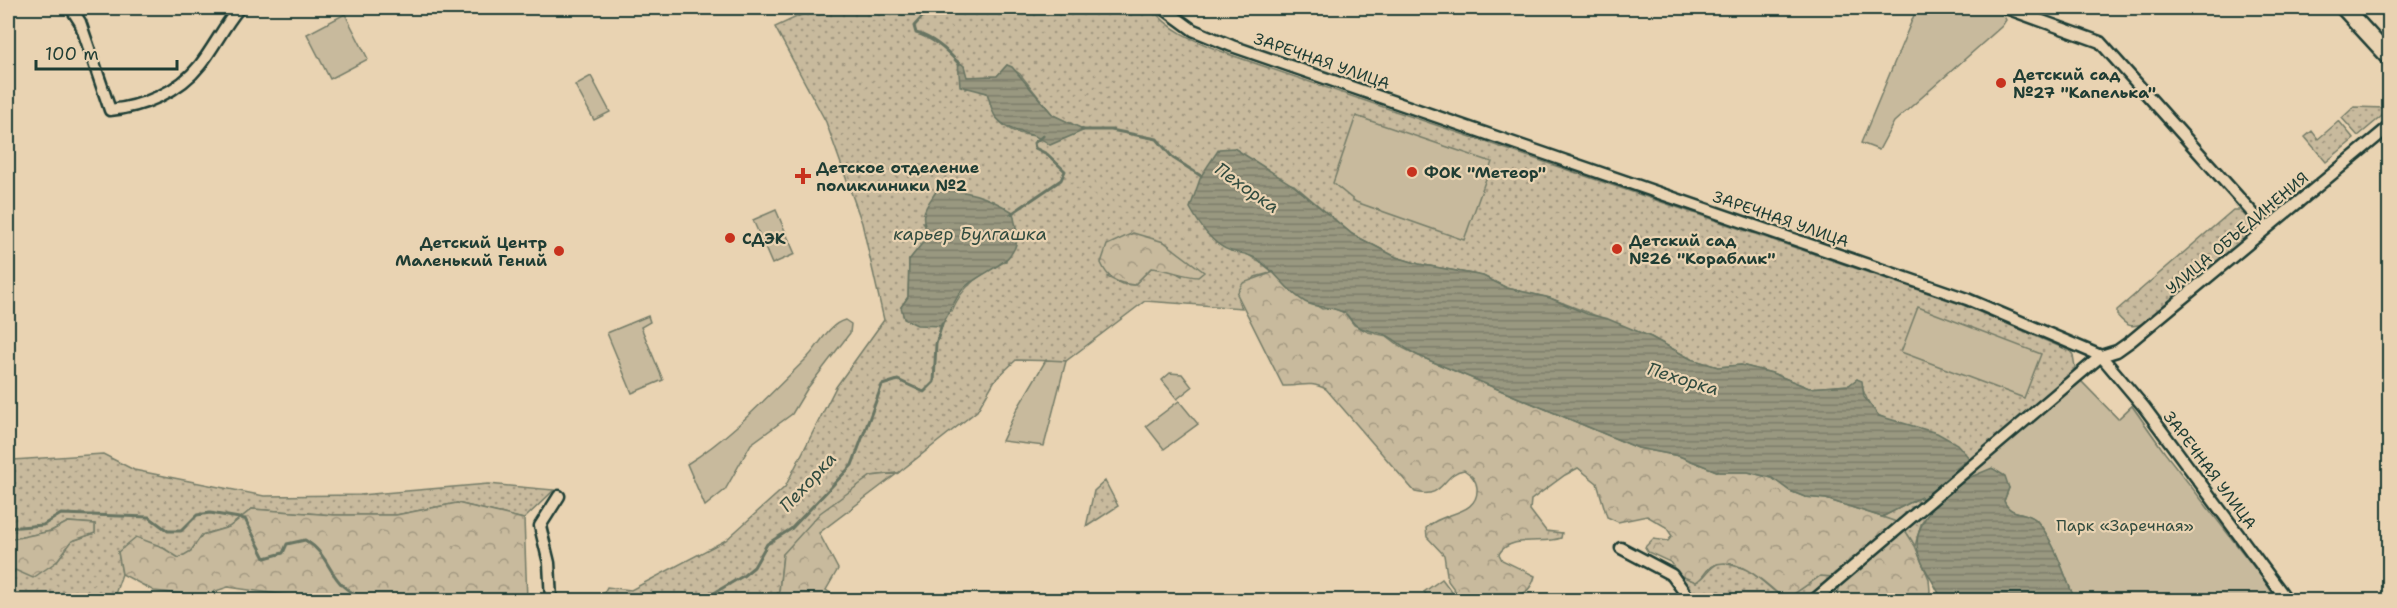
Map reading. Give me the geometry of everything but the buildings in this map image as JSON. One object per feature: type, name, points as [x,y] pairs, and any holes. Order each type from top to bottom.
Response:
[{"type":"main road","points":[[2344,8],[2390,58]]},
{"type":"street","points":[[71,8],[80,22],[110,110],[132,108],[184,81],[199,66],[239,8]]},
{"type":"street","name":"ЗАРЕЧНАЯ УЛИЦА","points":[[1163,8],[1193,30],[1232,46],[1967,299],[2101,356],[2144,407],[2287,600]]},
{"type":"street","points":[[2006,8],[2100,42],[2106,47],[2266,228]]},
{"type":"street","name":"УЛИЦА ОБЪЕДИНЕНИЯ","points":[[1814,600],[2023,420],[2101,356],[2117,351],[2131,341],[2390,126]]},
{"type":"street","points":[[551,596],[549,563],[540,526],[559,496]]},
{"type":"street","points":[[1621,548],[1672,575],[1690,600]]},
{"type":"green space","points":[[816,8],[1152,8],[1176,30],[1228,54],[1963,305],[2070,351],[2075,367],[2073,373],[2021,416],[2026,424],[2079,379],[2118,419],[2132,406],[2160,446],[2151,439],[2075,600],[2046,534],[1966,479],[1943,456],[1916,436],[1896,422],[1877,414],[1870,406],[1857,379],[1850,385],[1809,388],[1772,373],[1741,365],[1718,367],[1691,359],[1651,337],[1550,298],[1507,288],[1483,276],[1419,264],[1396,257],[1352,234],[1294,185],[1212,162],[1201,176],[1231,251],[1244,252],[1274,272],[1255,277],[1238,300],[1242,308],[1145,301],[1066,361],[1016,360],[995,380],[977,411],[898,473],[871,476],[783,554],[779,592],[769,600],[600,600],[607,587],[631,590],[726,540],[785,487],[836,387],[884,320],[862,223],[826,122],[775,27]],"holes":[[[1007,65],[1020,74],[1053,115],[1084,130],[1036,136],[1013,131],[1003,125],[994,113],[987,93],[970,87],[966,89],[964,66],[966,77],[997,76]],[[1013,212],[1014,220],[1006,261],[989,270],[967,287],[952,311],[901,307],[908,297],[909,260],[929,235],[923,222]],[[1164,242],[1185,260],[1182,276],[1170,269],[1151,268],[1134,285],[1122,284],[1107,277]]]},
{"type":"green space","points":[[1917,8],[1991,8],[2002,12],[2006,20],[1894,122],[1879,150],[1861,143]]},
{"type":"green space","points":[[345,14],[368,59],[330,79],[307,34]]},
{"type":"green space","points":[[591,76],[610,112],[594,120],[575,85]]},
{"type":"green space","points":[[2354,107],[2385,108],[2382,116],[2358,136],[2342,118]]},
{"type":"green space","name":"ФОК \"Метеор\"","points":[[1356,116],[1492,162],[1464,240],[1356,202],[1333,183]]},
{"type":"green space","points":[[2339,121],[2354,139],[2326,162],[2305,137],[2312,131],[2318,139]]},
{"type":"green space","points":[[776,210],[795,254],[772,264],[753,220]]},
{"type":"green space","points":[[2233,210],[2240,210],[2254,226],[2252,233],[2145,323],[2136,326],[2120,319],[2117,310]]},
{"type":"green space","points":[[1133,233],[1164,242],[1204,272],[1198,277],[1151,268],[1134,285],[1113,279],[1101,263],[1107,245]]},
{"type":"green space","points":[[1274,272],[1288,288],[1322,309],[1332,308],[1345,313],[1354,325],[1368,332],[1387,336],[1419,356],[1638,448],[1679,456],[1719,472],[1748,472],[1772,478],[1790,491],[1805,497],[1826,499],[1894,521],[1905,530],[1915,546],[1929,579],[1928,600],[1837,600],[1840,583],[1835,577],[1820,576],[1785,600],[1751,572],[1731,564],[1721,563],[1712,566],[1696,582],[1679,575],[1670,562],[1648,552],[1645,547],[1653,539],[1668,541],[1672,536],[1666,527],[1647,516],[1618,522],[1607,517],[1597,483],[1578,468],[1531,500],[1530,510],[1546,531],[1562,533],[1561,538],[1511,544],[1499,554],[1502,560],[1535,576],[1531,586],[1516,598],[1495,601],[1462,600],[1448,581],[1444,555],[1427,537],[1426,528],[1472,504],[1477,488],[1474,480],[1464,470],[1451,476],[1432,492],[1415,492],[1326,389],[1309,384],[1283,386],[1237,294],[1243,283]]},
{"type":"green space","points":[[1918,307],[2041,354],[2024,398],[1901,352]]},
{"type":"green space","points":[[648,316],[650,322],[641,327],[663,380],[632,393],[607,333]]},
{"type":"green space","points":[[845,320],[851,324],[850,333],[807,389],[792,414],[751,444],[725,490],[705,506],[687,464],[749,415],[811,354],[828,331]]},
{"type":"green space","points":[[8,354],[13,460],[103,454],[134,470],[264,496],[360,495],[488,484],[554,490],[524,519],[457,503],[396,515],[334,515],[252,509],[229,527],[202,535],[191,551],[179,559],[160,546],[118,552],[122,574],[113,600],[8,600],[8,583],[15,570],[56,562],[72,541],[95,533],[95,524],[68,522],[51,531],[8,540]]},
{"type":"green space","points":[[1046,360],[1066,361],[1044,446],[1002,441],[1017,409]]},
{"type":"green space","points":[[1170,373],[1182,374],[1192,387],[1177,399],[1162,380]]},
{"type":"green space","name":"Парк «Заречная»","points":[[2079,379],[2118,419],[2132,406],[2277,600],[2075,600],[2054,549],[2043,529],[2033,517],[2011,510],[2004,501],[2009,488],[1966,479]]},
{"type":"green space","points":[[1179,401],[1198,424],[1164,449],[1146,426]]},
{"type":"green space","points":[[898,473],[819,533],[838,569],[826,590],[838,598],[837,600],[769,600],[779,592],[783,554],[820,513],[871,476]]},
{"type":"green space","points":[[1105,481],[1118,506],[1086,527],[1094,491]]},
{"type":"green space","points":[[1921,497],[1931,510],[1921,524],[1915,546],[1902,528],[1882,517]]},
{"type":"green space","points":[[457,503],[524,519],[527,600],[321,600],[228,587],[201,596],[154,591],[122,574],[118,552],[136,537],[160,546],[179,558],[191,551],[202,535],[229,527],[252,509],[334,515],[396,515]]},
{"type":"green space","points":[[68,522],[95,524],[95,533],[72,541],[56,562],[33,578],[15,570],[8,583],[8,540],[51,531]]},
{"type":"green space","points":[[1721,562],[1749,570],[1785,600],[1697,600],[1679,575],[1696,582]]},
{"type":"green space","points":[[1820,576],[1835,577],[1807,600],[1785,600]]},
{"type":"green space","points":[[1442,579],[1458,600],[1431,600],[1424,592]]},
{"type":"water","points":[[958,61],[964,66],[967,77],[997,76],[1007,65],[1012,67],[1053,115],[1085,130],[1050,145],[1036,137],[1008,127],[995,116],[987,93],[960,86]]},
{"type":"water","points":[[1234,148],[1294,186],[1352,234],[1396,257],[1419,264],[1483,276],[1507,288],[1550,298],[1651,337],[1691,359],[1718,367],[1741,365],[1772,373],[1809,388],[1849,385],[1857,379],[1862,381],[1864,397],[1879,416],[1937,433],[1957,444],[1969,458],[1957,468],[1966,479],[1992,468],[2005,476],[2009,488],[2004,501],[2011,510],[2033,517],[2043,529],[2054,549],[2075,600],[1942,600],[1919,556],[1918,535],[1931,510],[1921,497],[1882,517],[1826,499],[1805,497],[1790,491],[1772,478],[1748,472],[1719,472],[1679,456],[1638,448],[1419,356],[1388,336],[1357,326],[1341,311],[1305,302],[1257,259],[1231,251],[1218,244],[1202,227],[1190,208],[1201,176],[1219,149]]},
{"type":"water","name":"карьер Булгашка","points":[[937,190],[977,195],[1013,212],[1017,232],[1016,246],[1004,261],[975,279],[960,293],[941,326],[917,325],[904,319],[901,307],[908,297],[909,260],[929,235],[924,221],[924,211]]},
{"type":"waterway","points":[[940,8],[940,14],[924,15],[914,26],[916,33],[929,38],[959,64]]},
{"type":"waterway","name":"Пехорка","points":[[1081,130],[1111,130],[1157,139],[1173,158],[1201,176]]},
{"type":"waterway","name":"Пехорка","points":[[1011,214],[1061,180],[1065,171],[1047,154],[1035,148],[1034,143],[1043,136]]},
{"type":"waterway","name":"Пехорка","points":[[702,600],[754,567],[767,544],[791,529],[852,465],[882,385],[898,380],[924,392],[934,382],[936,344],[942,324]]},
{"type":"waterway","name":"Пехорка","points":[[8,528],[43,525],[61,514],[149,517],[168,531],[181,531],[197,515],[210,513],[245,519],[265,558],[283,553],[287,544],[305,540],[322,555],[338,581],[346,589],[372,600]]},
{"type":"waterway","name":"Пехорка","points":[[677,600],[693,600]]},
{"type":"place","name":"Детский сад №27 \"Капелька\"","points":[[2001,83]]},
{"type":"place","name":"ФОК \"Метеор\"","points":[[1412,172]]},
{"type":"place","name":"Детское отделение поликлиники №2","points":[[803,176]]},
{"type":"place","name":"СДЭК","points":[[730,238]]},
{"type":"place","name":"Детский сад №26 \"Кораблик\"","points":[[1617,249]]},
{"type":"place","name":"Детский Центр Маленький Гений","points":[[559,251]]}]
